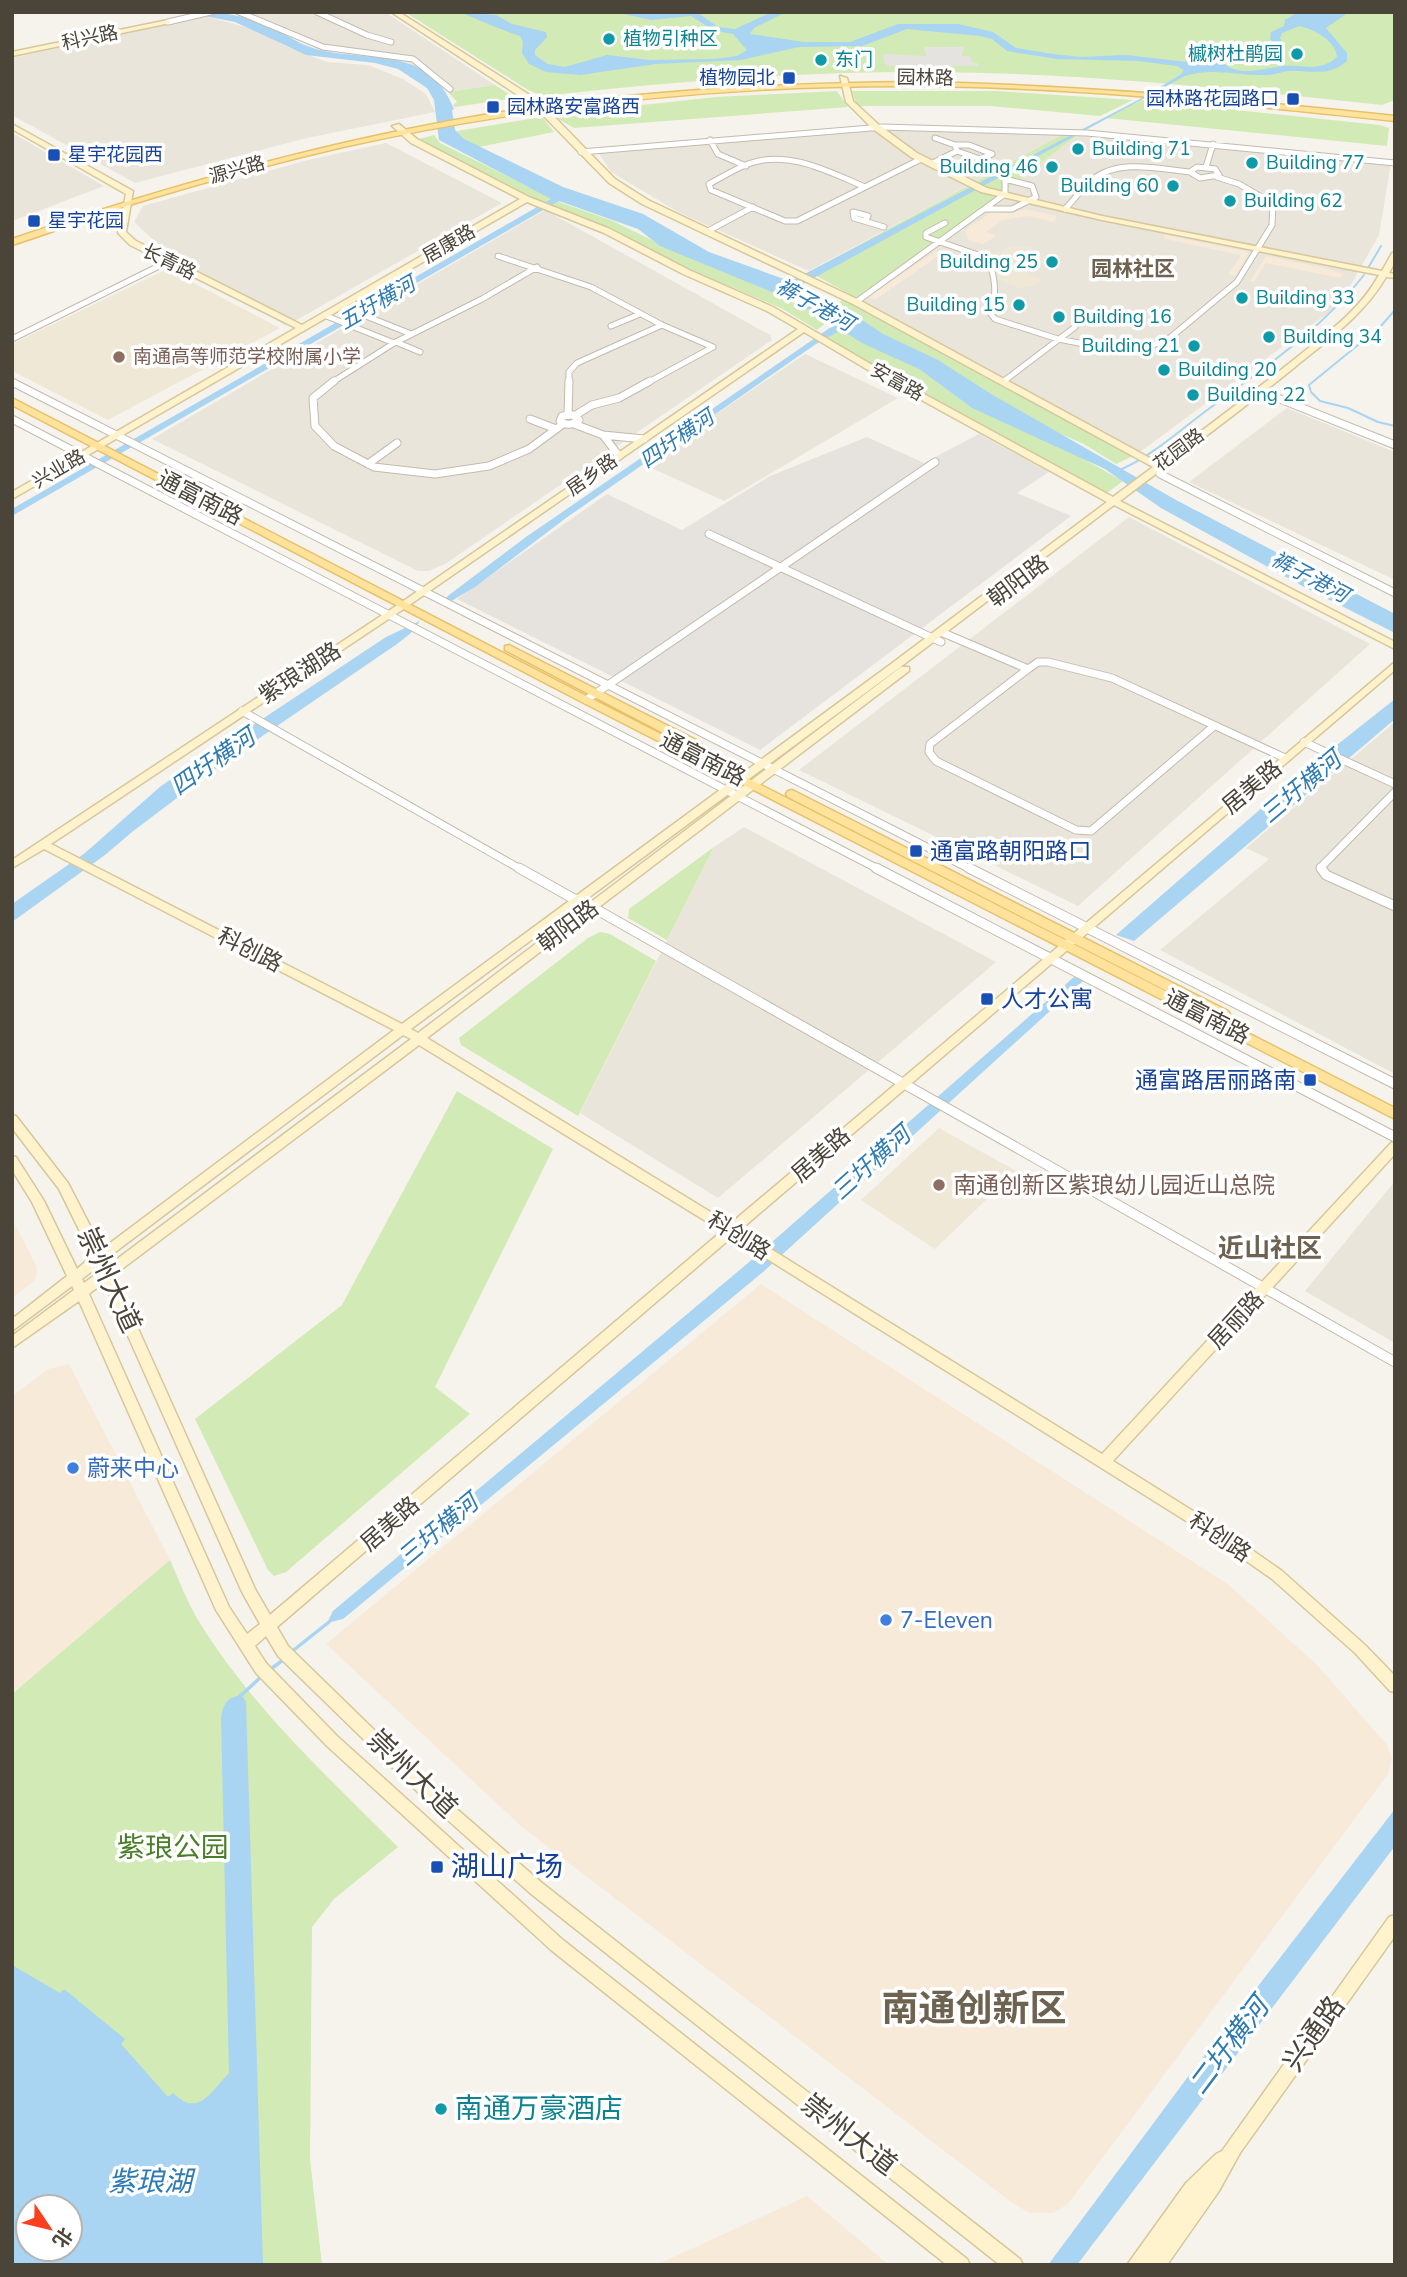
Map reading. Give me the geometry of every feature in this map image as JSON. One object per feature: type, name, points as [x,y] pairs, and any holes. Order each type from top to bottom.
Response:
[{"type":"main road","name":"园林路","points":[[456,116],[538,106],[844,82],[1156,91],[1395,112]]},
{"type":"main road","name":"园林路","points":[[1156,91],[1395,120]]},
{"type":"main road","name":"园林路","points":[[467,121],[538,106]]},
{"type":"main road","name":"源兴路","points":[[12,234],[129,197],[456,116]]},
{"type":"main road","name":"源兴路","points":[[435,122],[467,121]]},
{"type":"main road","name":"源兴路","points":[[12,242],[129,197]]},
{"type":"main road","name":"通富南路","points":[[12,394],[591,697],[1070,942],[1395,1114]]},
{"type":"main road","name":"通富南路","points":[[12,401],[109,447]]},
{"type":"main road","name":"通富南路","points":[[1070,942],[1395,1103]]},
{"type":"street","points":[[168,22],[211,12]]},
{"type":"street","points":[[239,12],[323,47],[413,59],[450,89]]},
{"type":"street","points":[[317,12],[367,36],[371,34],[391,42]]},
{"type":"street","points":[[394,12],[538,106],[612,181],[645,202],[856,302],[1004,381],[1154,474],[1395,593]]},
{"type":"street","name":"科兴路","points":[[12,54],[168,22]]},
{"type":"street","points":[[844,82],[850,102],[876,127],[921,159],[984,190],[1391,275]]},
{"type":"street","points":[[12,125],[129,197]]},
{"type":"street","points":[[581,152],[876,127],[1087,133],[1395,163]]},
{"type":"street","name":"安富路","points":[[398,129],[526,199],[607,231],[686,272],[770,309],[888,378],[1116,503],[1395,646]]},
{"type":"street","points":[[931,164],[956,148],[969,145],[992,155],[979,160],[956,148],[935,138]]},
{"type":"street","points":[[710,140],[718,154],[746,166]]},
{"type":"street","points":[[1206,167],[1213,144]]},
{"type":"street","points":[[865,187],[796,161],[754,162],[709,184],[710,190],[785,221],[797,221],[865,187],[905,167],[921,159]]},
{"type":"street","points":[[945,223],[926,233],[926,237],[987,258],[995,278],[995,302],[991,314],[995,319],[1059,340],[1120,351],[1165,342],[1237,282],[1272,225],[1273,204],[1238,184],[1217,177],[1200,179],[1190,172],[1141,167],[1106,171],[1094,178],[1065,209]]},
{"type":"street","points":[[1190,172],[1197,167],[1206,167],[1218,171],[1217,177]]},
{"type":"street","points":[[985,209],[1013,210],[1036,197],[1032,186],[1014,179],[1005,179],[1005,194]]},
{"type":"street","points":[[856,302],[1005,194]]},
{"type":"street","name":"长青路","points":[[129,197],[122,233],[133,243],[302,328]]},
{"type":"street","name":"居康路","points":[[109,447],[116,434],[526,199]]},
{"type":"street","points":[[831,204],[868,216],[866,220],[884,227]]},
{"type":"street","points":[[708,231],[753,208]]},
{"type":"street","name":"花园路","points":[[1116,503],[1345,332],[1374,303],[1391,275],[1395,255]]},
{"type":"street","points":[[498,256],[537,267],[591,287],[662,325],[713,347],[619,398],[592,405],[528,449],[489,466],[436,474],[374,467],[334,446],[316,426],[313,398],[345,372],[395,342],[482,299],[537,267]]},
{"type":"street","points":[[12,339],[169,261]]},
{"type":"street","points":[[1282,304],[1304,296]]},
{"type":"street","points":[[341,306],[411,334]]},
{"type":"street","points":[[611,326],[640,314]]},
{"type":"street","points":[[324,315],[420,352]]},
{"type":"street","points":[[572,418],[569,372],[577,363],[662,325]]},
{"type":"street","points":[[1004,381],[1075,327]]},
{"type":"street","name":"居乡路","points":[[409,601],[804,328]]},
{"type":"street","points":[[12,382],[610,683],[1395,1084]]},
{"type":"street","points":[[1263,392],[1395,445]]},
{"type":"street","points":[[572,418],[603,435],[620,456]]},
{"type":"street","points":[[12,419],[1395,1137]]},
{"type":"street","points":[[530,419],[556,429]]},
{"type":"street","points":[[603,435],[644,439]]},
{"type":"street","points":[[368,464],[397,443]]},
{"type":"street","name":"兴业路","points":[[12,490],[79,454],[109,447]]},
{"type":"street","name":"兴业路","points":[[12,496],[79,454]]},
{"type":"street","points":[[591,697],[935,462]]},
{"type":"street","name":"朝阳路","points":[[12,1326],[403,1029],[726,790],[775,769],[1116,503]]},
{"type":"street","points":[[709,534],[941,637],[1028,669]]},
{"type":"street","name":"紫琅湖路","points":[[12,865],[409,601]]},
{"type":"street","name":"朝阳路","points":[[12,1343],[739,796],[764,762],[941,637]]},
{"type":"street","points":[[1214,726],[1091,831],[1076,831],[936,761],[929,752],[930,744],[1028,669],[1038,662],[1048,662],[1104,673],[1285,758]]},
{"type":"street","name":"居美路","points":[[246,1644],[1395,665]]},
{"type":"street","points":[[242,711],[576,900]]},
{"type":"street","points":[[1304,742],[1395,785]]},
{"type":"street","points":[[1395,792],[1321,867],[1326,875],[1395,906]]},
{"type":"street","name":"科创路","points":[[45,845],[403,1029],[1104,1462],[1277,1575],[1360,1649],[1395,1686]]},
{"type":"street","points":[[592,907],[1395,1362]]},
{"type":"street","name":"崇州大道","points":[[12,1119],[64,1186],[100,1258],[249,1592],[283,1651],[438,1802],[536,1888],[1014,2265]]},
{"type":"street","name":"居丽路","points":[[1104,1462],[1395,1146]]},
{"type":"street","name":"崇州大道","points":[[12,1160],[38,1201],[75,1277],[223,1610],[261,1668],[332,1741],[557,1945],[961,2265]]},
{"type":"street","name":"兴通路","points":[[1156,2265],[1213,2185],[1234,2147],[1395,1922]]},
{"type":"street","name":"兴通路","points":[[1136,2265],[1192,2189],[1234,2147]]},
{"type":"shaded area","points":[[226,12],[385,12],[495,85],[448,92],[409,63],[395,58],[317,49],[262,22]]},
{"type":"shaded area","points":[[205,16],[253,29],[285,46],[327,62],[368,65],[403,79],[426,94],[435,112],[307,138],[135,183],[12,115],[12,58]]},
{"type":"shaded area","points":[[924,47],[964,47],[962,56],[970,56],[973,63],[978,63],[979,66],[888,66],[884,63],[883,54],[926,56]]},
{"type":"shaded area","points":[[897,129],[1065,133],[809,271],[678,212],[611,172],[598,152]]},
{"type":"shaded area","points":[[1083,131],[1391,163],[1379,235],[1340,304],[1140,452],[857,298],[940,240]]},
{"type":"shaded area","name":"星宇花园","points":[[12,133],[16,135],[104,186],[12,221]]},
{"type":"shaded area","points":[[386,143],[502,203],[286,326],[171,256],[134,222],[143,206],[308,160]]},
{"type":"shaded area","points":[[1026,209],[1057,216],[1054,222],[1028,216],[1003,220],[986,232],[996,236],[983,244],[969,240],[965,230],[992,212],[1009,213]]},
{"type":"shaded area","points":[[545,210],[770,335],[772,340],[445,564],[429,571],[418,571],[152,439]]},
{"type":"shaded area","points":[[1165,235],[1249,252],[1235,276],[1229,274],[1241,255],[1164,239]]},
{"type":"shaded area","points":[[1010,246],[1035,247],[1030,251],[1025,249],[1011,260],[1023,264],[1034,255],[1048,259],[1027,274],[1043,280],[1034,286],[1019,288],[999,280],[991,259]]},
{"type":"shaded area","points":[[936,251],[978,264],[973,267],[938,256],[875,300],[868,297]]},
{"type":"shaded area","points":[[1266,256],[1343,274],[1340,278],[1266,263],[1254,282],[1250,281]]},
{"type":"shaded area","name":"南通高等师范学校附属小学","points":[[167,269],[280,328],[108,420],[12,371],[12,344]]},
{"type":"shaded area","points":[[805,354],[898,398],[724,501],[643,464]]},
{"type":"shaded area","points":[[1287,408],[1395,452],[1395,580],[1189,482]]},
{"type":"shaded area","points":[[979,434],[1049,472],[1017,493],[1071,516],[760,750],[457,599],[607,494],[682,530],[770,476],[867,437],[924,463]]},
{"type":"shaded area","points":[[1129,517],[1370,644],[1078,906],[799,770]]},
{"type":"shaded area","points":[[1395,722],[1395,1074],[1160,950],[1269,859],[1246,848]]},
{"type":"shaded area","points":[[744,827],[996,962],[718,1198],[580,1113],[714,847]]},
{"type":"shaded area","name":"南通创新区紫琅幼儿园近山总院","points":[[939,1128],[1016,1171],[935,1249],[861,1200]]},
{"type":"shaded area","points":[[1395,1181],[1395,1343],[1305,1291]]},
{"type":"shaded area","points":[[12,1219],[36,1265],[37,1274],[34,1281],[12,1298]]},
{"type":"shaded area","points":[[761,1284],[1229,1585],[1317,1665],[1387,1745],[1392,1758],[1388,1774],[1068,2204],[1053,2213],[1030,2213],[1011,2202],[522,1827],[326,1644]]},
{"type":"shaded area","points":[[69,1364],[170,1560],[12,1694],[12,1396],[48,1369]]},
{"type":"shaded area","points":[[807,2196],[889,2265],[656,2265]]},
{"type":"green space","points":[[405,12],[1395,12],[1395,100],[1382,105],[1102,79],[934,72],[738,78],[543,96],[528,90]]},
{"type":"green space","points":[[495,85],[515,98],[455,107],[453,105],[457,102],[448,92]]},
{"type":"green space","points":[[837,91],[848,107],[574,128],[551,115],[716,97]]},
{"type":"green space","points":[[852,91],[996,91],[1133,100],[1100,116],[990,106],[857,106]]},
{"type":"green space","points":[[1141,100],[1379,125],[1389,128],[1387,146],[1106,118]]},
{"type":"green space","points":[[542,117],[554,132],[474,148],[459,139],[457,131]]},
{"type":"green space","points":[[1083,131],[940,240],[857,298],[809,272],[1065,133]]},
{"type":"green space","points":[[434,135],[440,143],[562,203],[613,221],[674,251],[781,291],[831,319],[817,330],[781,308],[690,270],[612,229],[534,198],[419,139]]},
{"type":"green space","points":[[845,299],[1133,456],[1116,464],[1084,444],[1019,416],[832,305]]},
{"type":"green space","points":[[840,325],[919,369],[972,408],[1069,451],[1123,481],[1107,493],[891,376],[824,336]]},
{"type":"green space","points":[[714,847],[667,940],[628,918],[629,909]]},
{"type":"green space","points":[[600,932],[610,934],[656,961],[578,1116],[461,1045],[459,1038],[588,938]]},
{"type":"green space","points":[[457,1091],[553,1149],[435,1387],[470,1414],[286,1572],[274,1576],[268,1570],[195,1419],[342,1305]]},
{"type":"green space","name":"紫琅公园","points":[[170,1560],[196,1616],[244,1685],[318,1768],[398,1847],[334,1899],[312,1927],[310,2159],[322,2265],[12,2265],[12,1694]]},
{"type":"water","points":[[185,12],[220,13],[241,17],[279,31],[313,48],[411,64],[428,73],[443,88],[454,109],[455,130],[464,139],[563,187],[643,214],[709,252],[781,278],[795,279],[1138,100],[1184,70],[1177,66],[1138,61],[1057,59],[1007,51],[992,39],[980,36],[907,29],[862,46],[799,47],[741,60],[656,64],[580,75],[546,72],[529,64],[522,53],[523,42],[520,36],[460,12],[496,15],[512,24],[546,32],[547,37],[535,50],[535,55],[548,64],[565,67],[607,55],[650,60],[714,59],[737,56],[747,50],[733,34],[713,30],[691,16],[651,20],[615,12],[697,12],[718,27],[735,29],[772,12],[786,12],[754,28],[750,34],[804,42],[850,42],[898,24],[958,24],[993,32],[1016,48],[1081,57],[1126,55],[1195,63],[1212,60],[1231,51],[1273,48],[1275,45],[1270,39],[1271,32],[1284,26],[1285,20],[1298,12],[1349,12],[1326,28],[1347,53],[1347,61],[1335,69],[1322,72],[1288,71],[1267,75],[1216,72],[1185,76],[801,285],[838,304],[883,334],[938,360],[991,394],[1176,500],[1395,614],[1395,633],[1306,588],[1161,508],[1105,469],[972,408],[919,369],[864,344],[841,330],[816,344],[566,518],[475,587],[443,606],[442,602],[449,595],[526,537],[834,325],[796,302],[660,246],[638,229],[559,201],[12,516],[12,509],[551,199],[439,140],[434,100],[427,88],[398,69],[375,63],[306,55],[235,22]],"holes":[[[1299,26],[1328,41],[1337,57],[1324,65],[1283,66],[1253,71],[1237,70],[1223,63],[1237,57],[1277,51],[1284,46],[1280,38],[1282,33]]]},
{"type":"water","name":"四圩横河","points":[[420,621],[411,633],[397,644],[226,761],[105,855],[12,922],[12,904],[85,853],[161,786],[386,637]]},
{"type":"water","points":[[1395,699],[1395,719],[1134,941],[1116,935],[1304,771]]},
{"type":"water","points":[[1074,977],[1083,981],[763,1272],[343,1619],[327,1623],[333,1611],[748,1263]]},
{"type":"water","name":"紫琅湖","points":[[243,1697],[246,1702],[263,2265],[12,2265],[12,1965],[60,1993],[64,1989],[125,2039],[121,2044],[168,2097],[173,2093],[182,2100],[197,2103],[210,2095],[229,2073],[221,1717],[226,1703],[231,1699]]},
{"type":"water","name":"二圩横河","points":[[1395,1809],[1395,1846],[1077,2265],[1048,2265],[1187,2078]]},
{"type":"waterway","points":[[1368,268],[1381,246]]},
{"type":"waterway","points":[[1122,469],[1157,449],[1292,347],[1330,313],[1364,275]]},
{"type":"waterway","points":[[1395,310],[1380,327],[1309,385],[1311,392],[1320,401],[1348,408],[1378,422],[1395,426]]},
{"type":"waterway","name":"三圩横河","points":[[290,1653],[329,1622]]},
{"type":"waterway","name":"三圩横河","points":[[271,1669],[283,1660]]},
{"type":"waterway","name":"三圩横河","points":[[238,1698],[261,1677]]},
{"type":"place","name":"植物引种区","points":[[609,39]]},
{"type":"place","name":"槭树杜鹃园","points":[[1297,54]]},
{"type":"place","name":"东门","points":[[821,60]]},
{"type":"place","name":"植物园北","points":[[789,78]]},
{"type":"place","name":"园林路花园路口","points":[[1293,99]]},
{"type":"place","name":"园林路安富路西","points":[[493,107]]},
{"type":"place","name":"Building 71","points":[[1078,149]]},
{"type":"place","name":"星宇花园西","points":[[54,155]]},
{"type":"place","name":"Building 77","points":[[1252,163]]},
{"type":"place","name":"Building 46","points":[[1052,167]]},
{"type":"place","name":"Building 60","points":[[1173,186]]},
{"type":"place","name":"Building 62","points":[[1230,201]]},
{"type":"place","name":"星宇花园","points":[[34,221]]},
{"type":"place","name":"Building 25","points":[[1052,262]]},
{"type":"place","name":"Building 33","points":[[1242,298]]},
{"type":"place","name":"Building 15","points":[[1019,305]]},
{"type":"place","name":"Building 16","points":[[1059,317]]},
{"type":"place","name":"Building 34","points":[[1269,337]]},
{"type":"place","name":"Building 21","points":[[1194,346]]},
{"type":"place","name":"南通高等师范学校附属小学","points":[[119,357]]},
{"type":"place","name":"Building 20","points":[[1164,370]]},
{"type":"place","name":"Building 22","points":[[1193,395]]},
{"type":"place","name":"通富路朝阳路口","points":[[916,851]]},
{"type":"place","name":"人才公寓","points":[[987,999]]},
{"type":"place","name":"通富路居丽路南","points":[[1310,1080]]},
{"type":"place","name":"南通创新区紫琅幼儿园近山总院","points":[[939,1185]]},
{"type":"place","name":"蔚来中心","points":[[73,1468]]},
{"type":"place","name":"7-Eleven","points":[[886,1620]]},
{"type":"place","name":"湖山广场","points":[[437,1867]]},
{"type":"place","name":"南通万豪酒店","points":[[441,2109]]},
{"type":"district","name":"园林社区","points":[[1133,269]]},
{"type":"district","name":"近山社区","points":[[1270,1248]]},
{"type":"district","name":"南通创新区","points":[[974,2009]]},
{"type":"water label","name":"五圩横河","points":[[377,303]]},
{"type":"water label","name":"裤子港河","points":[[815,305]]},
{"type":"water label","name":"裤子港河","points":[[1310,577]]}]
